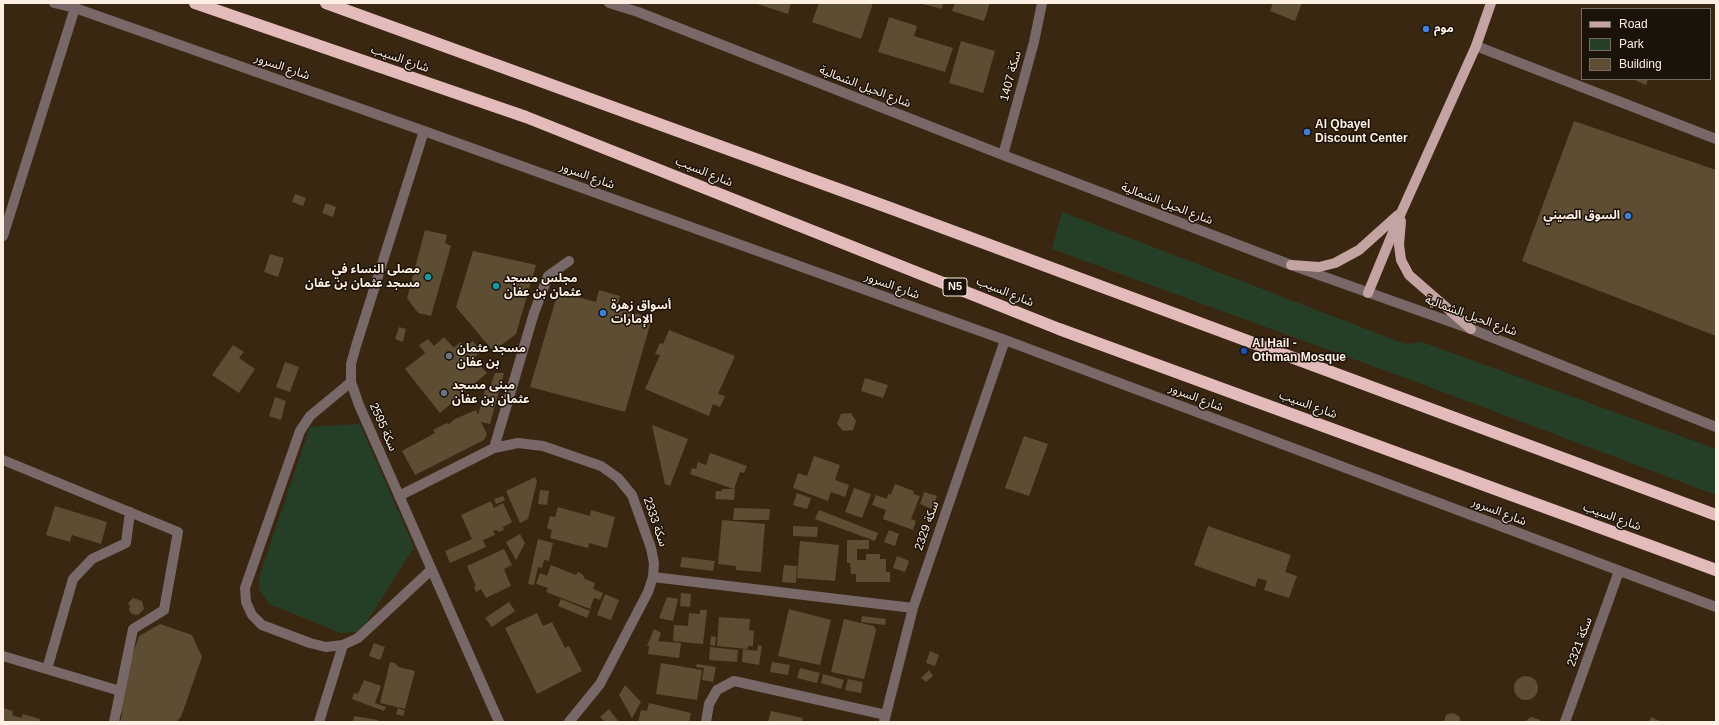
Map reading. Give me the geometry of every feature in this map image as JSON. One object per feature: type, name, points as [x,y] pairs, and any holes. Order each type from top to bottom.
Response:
[{"type":"highway","name":"شارع السيب","points":[[195,3],[526,117],[1059,329],[1716,570]]},
{"type":"highway","points":[[326,3],[890,208],[1716,515]]},
{"type":"main road","points":[[1368,293],[1401,212],[1476,46],[1491,3]]},
{"type":"main road","points":[[1291,265],[1319,266],[1335,263],[1359,250],[1401,212]]},
{"type":"main road","points":[[1401,212],[1399,245],[1401,260],[1409,275],[1471,329]]},
{"type":"street","name":"شارع السرور","points":[[54,3],[75,8],[424,131],[1005,340],[1716,607]]},
{"type":"street","name":"شارع الحيل الشمالية","points":[[609,3],[638,12],[1003,155],[1291,265],[1471,329],[1716,427]]},
{"type":"street","name":"سكة 1407","points":[[1003,155],[1034,42],[1042,3]]},
{"type":"street","points":[[3,236],[75,8]]},
{"type":"street","points":[[1476,46],[1716,139]]},
{"type":"street","name":"سكة 2595","points":[[424,131],[356,346],[351,364],[351,382],[358,405],[499,722]]},
{"type":"street","points":[[494,448],[534,313],[548,276],[569,261]]},
{"type":"street","name":"سكة 2329","points":[[885,719],[913,608],[1005,340]]},
{"type":"street","points":[[351,382],[310,416],[300,431],[245,588],[246,602],[252,615],[262,625],[310,643],[326,646],[343,645],[358,638],[431,570]]},
{"type":"street","name":"سكة 2333","points":[[399,496],[494,448],[518,443],[543,446],[601,466],[618,478],[632,495],[651,548],[654,562],[653,577],[648,592],[600,684],[569,722]]},
{"type":"street","points":[[3,460],[178,532],[164,610],[133,629],[114,722]]},
{"type":"street","points":[[47,669],[73,579],[92,559],[126,543],[130,512]]},
{"type":"street","name":"سكة 2321","points":[[1566,722],[1620,571]]},
{"type":"street","points":[[653,577],[913,608]]},
{"type":"street","points":[[319,722],[343,645]]},
{"type":"street","points":[[3,656],[120,691]]},
{"type":"street","points":[[706,722],[709,704],[717,690],[734,681],[885,719]]},
{"type":"green space","points":[[1062,212],[1405,344],[1422,342],[1716,449],[1716,495],[1411,380],[1052,249]]},
{"type":"green space","points":[[360,424],[414,547],[365,625],[356,632],[341,633],[269,604],[259,589],[260,574],[310,427]]},
{"type":"building","points":[[754,3],[791,3],[788,14]]},
{"type":"building","points":[[819,3],[873,3],[861,39],[812,22]]},
{"type":"building","points":[[919,3],[943,3],[942,9]]},
{"type":"building","points":[[955,3],[990,3],[984,21],[952,11]]},
{"type":"building","points":[[1273,3],[1302,3],[1295,21],[1270,11]]},
{"type":"building","points":[[889,17],[917,26],[914,36],[953,48],[945,72],[878,52]]},
{"type":"building","points":[[961,41],[995,51],[983,93],[949,83]]},
{"type":"building","points":[[1634,80],[1648,80],[1646,85]]},
{"type":"building","name":"السوق الصيني","points":[[1574,121],[1716,170],[1716,336],[1522,261]]},
{"type":"building","points":[[295,194],[306,198],[303,206],[292,202]]},
{"type":"building","points":[[326,203],[336,207],[333,217],[322,213]]},
{"type":"building","name":"مصلى النساء في مسجد عثمان بن عفان","points":[[425,230],[447,235],[445,243],[451,246],[431,316],[418,313],[407,298]]},
{"type":"building","name":"مجلس مسجد عثمان بن عفان","points":[[473,251],[536,265],[516,334],[493,351],[456,307]]},
{"type":"building","points":[[270,254],[284,258],[278,277],[264,272]]},
{"type":"building","points":[[599,290],[620,296],[617,308],[652,318],[625,412],[530,387],[558,292],[596,302]]},
{"type":"building","points":[[399,327],[406,329],[403,342],[395,339]]},
{"type":"building","points":[[669,330],[735,356],[718,394],[725,396],[720,407],[713,404],[709,416],[645,389],[660,355],[655,354],[660,343],[663,344]]},
{"type":"building","name":"مبنى مسجد عثمان بن عفان","points":[[444,337],[454,348],[460,342],[464,348],[473,341],[481,352],[473,358],[487,373],[440,413],[405,369],[425,353],[419,345],[428,339],[434,346]]},
{"type":"building","points":[[233,345],[244,352],[239,358],[255,369],[239,393],[212,375]]},
{"type":"building","points":[[285,362],[299,367],[290,392],[276,387]]},
{"type":"building","points":[[495,373],[504,373],[490,424],[481,422],[487,434],[484,440],[415,475],[402,451],[435,433],[433,430],[447,423],[449,424],[455,419],[476,410],[478,415],[485,390],[489,390]]},
{"type":"building","points":[[865,378],[888,385],[883,398],[861,391]]},
{"type":"building","points":[[275,397],[286,401],[281,420],[269,416]]},
{"type":"building","points":[[851,413],[856,421],[853,430],[843,431],[837,424],[841,414]]},
{"type":"building","points":[[652,425],[688,439],[670,486],[665,484]]},
{"type":"building","points":[[1024,436],[1048,444],[1029,496],[1005,488]]},
{"type":"building","points":[[710,453],[747,466],[744,473],[740,472],[734,489],[690,474],[692,468],[696,469],[698,462],[706,465]]},
{"type":"building","points":[[814,456],[840,465],[835,480],[849,485],[845,497],[831,492],[828,501],[793,488],[798,473],[807,476]]},
{"type":"building","points":[[535,477],[537,481],[528,519],[520,523],[506,491]]},
{"type":"building","points":[[895,484],[914,491],[913,494],[920,496],[911,519],[916,521],[913,530],[883,519],[886,510],[872,505],[876,495],[887,499],[888,494],[891,494]]},
{"type":"building","points":[[854,488],[871,494],[862,518],[845,512]]},
{"type":"building","points":[[722,489],[735,489],[734,500],[715,499],[716,491],[722,491]]},
{"type":"building","points":[[540,490],[549,491],[547,505],[538,504]]},
{"type":"building","points":[[924,492],[937,496],[932,509],[920,504]]},
{"type":"building","points":[[797,493],[811,498],[807,509],[793,505]]},
{"type":"building","points":[[503,496],[505,500],[496,504],[494,499]]},
{"type":"building","points":[[491,501],[494,508],[503,503],[512,522],[503,527],[504,530],[498,532],[497,530],[493,531],[495,535],[483,540],[486,547],[450,563],[445,551],[472,539],[461,515]]},
{"type":"building","points":[[55,506],[107,522],[101,544],[72,535],[70,542],[46,535]]},
{"type":"building","points":[[558,507],[590,516],[591,510],[615,517],[607,548],[589,543],[588,548],[550,538],[552,530],[547,528],[550,516],[555,517]]},
{"type":"building","points":[[734,508],[770,509],[769,520],[733,520]]},
{"type":"building","points":[[819,510],[878,533],[875,541],[815,519]]},
{"type":"building","points":[[722,520],[765,524],[761,572],[736,570],[736,566],[718,564]]},
{"type":"building","points":[[793,526],[818,527],[817,537],[793,536]]},
{"type":"building","points":[[1208,526],[1291,555],[1285,572],[1297,576],[1289,598],[1264,590],[1267,581],[1258,578],[1255,587],[1194,565]]},
{"type":"building","points":[[889,530],[899,534],[895,546],[884,542]]},
{"type":"building","points":[[520,534],[525,543],[516,560],[506,542]]},
{"type":"building","points":[[538,539],[553,543],[549,561],[544,560],[542,568],[538,567],[534,585],[528,584]]},
{"type":"building","points":[[847,540],[869,540],[869,549],[857,549],[857,560],[866,560],[866,554],[880,554],[880,559],[886,559],[886,572],[890,572],[890,582],[856,582],[856,574],[851,574],[850,563],[847,563]]},
{"type":"building","points":[[800,541],[839,545],[835,581],[797,578]]},
{"type":"building","points":[[504,549],[512,565],[504,569],[511,586],[486,598],[481,589],[476,592],[474,586],[476,586],[467,566]]},
{"type":"building","points":[[897,556],[909,561],[905,572],[893,568]]},
{"type":"building","points":[[682,557],[715,561],[713,571],[680,567]]},
{"type":"building","points":[[551,565],[576,575],[578,572],[582,574],[585,579],[595,583],[593,589],[603,593],[600,600],[594,598],[590,609],[546,592],[548,588],[536,584],[540,573],[547,576]]},
{"type":"building","points":[[784,565],[797,566],[796,583],[782,582]]},
{"type":"building","points":[[681,593],[691,594],[690,607],[680,606]]},
{"type":"building","points":[[605,594],[619,600],[611,620],[597,615]]},
{"type":"building","points":[[667,597],[678,599],[673,621],[659,618]]},
{"type":"building","points":[[133,598],[142,601],[144,609],[138,615],[132,614],[129,610],[130,605],[127,604]]},
{"type":"building","points":[[561,599],[590,611],[587,618],[558,606]]},
{"type":"building","points":[[509,602],[515,611],[492,627],[485,618]]},
{"type":"building","points":[[789,609],[831,620],[820,665],[778,656]]},
{"type":"building","points":[[700,610],[707,610],[703,644],[673,641],[674,625],[688,626],[689,613],[700,614]]},
{"type":"building","points":[[537,613],[543,626],[552,622],[565,648],[569,646],[582,671],[537,694],[505,628]]},
{"type":"building","points":[[862,616],[886,619],[885,625],[861,622]]},
{"type":"building","points":[[719,617],[750,619],[749,630],[754,631],[753,646],[748,646],[747,649],[717,646]]},
{"type":"building","points":[[844,619],[874,626],[876,630],[864,679],[831,672]]},
{"type":"building","points":[[160,624],[192,635],[202,657],[181,717],[176,722],[120,722],[122,715],[119,696],[139,636]]},
{"type":"building","points":[[654,629],[661,633],[658,641],[681,643],[679,658],[648,654],[649,646],[647,646]]},
{"type":"building","points":[[711,636],[716,637],[715,646],[710,645]]},
{"type":"building","points":[[374,643],[385,647],[380,660],[369,656]]},
{"type":"building","points":[[758,645],[762,646],[759,665],[742,662],[743,649],[757,651]]},
{"type":"building","points":[[710,647],[738,650],[737,662],[709,660]]},
{"type":"building","points":[[930,651],[939,655],[935,666],[926,663]]},
{"type":"building","points":[[390,662],[395,663],[398,667],[415,671],[405,709],[380,703]]},
{"type":"building","points":[[772,662],[790,665],[788,675],[770,672]]},
{"type":"building","points":[[661,663],[702,670],[697,700],[656,694]]},
{"type":"building","points":[[697,664],[716,667],[713,682],[702,680],[704,668],[696,667]]},
{"type":"building","points":[[800,668],[820,673],[817,683],[797,678]]},
{"type":"building","points":[[929,670],[933,676],[926,682],[921,678]]},
{"type":"building","points":[[823,674],[844,680],[841,689],[821,683]]},
{"type":"building","points":[[1526,676],[1535,679],[1538,688],[1535,697],[1526,700],[1517,697],[1514,688],[1517,679]]},
{"type":"building","points":[[848,679],[863,682],[861,693],[845,690]]},
{"type":"building","points":[[364,680],[381,686],[375,703],[386,707],[384,711],[352,699],[354,693],[358,694]]},
{"type":"building","points":[[625,685],[641,702],[632,718],[619,695]]},
{"type":"building","points":[[649,703],[691,713],[689,722],[638,722],[641,710],[647,711]]},
{"type":"building","points":[[3,708],[13,711],[12,715],[21,718],[23,714],[40,719],[39,722],[3,722]]},
{"type":"building","points":[[398,708],[405,711],[403,716],[396,714]]},
{"type":"building","points":[[609,709],[619,722],[605,722],[600,717]]},
{"type":"building","points":[[771,711],[803,718],[802,722],[768,722]]},
{"type":"building","points":[[1453,713],[1459,716],[1461,722],[1444,722],[1446,715]]},
{"type":"building","points":[[354,716],[378,720],[378,722],[353,722]]},
{"type":"building","points":[[1531,717],[1541,720],[1540,722],[1525,722]]},
{"type":"building","points":[[1651,717],[1662,722],[1649,722]]},
{"type":"place","name":"موم","points":[[1426,29]]},
{"type":"place","name":"Al Qbayel Discount Center","points":[[1307,132]]},
{"type":"place","name":"السوق الصيني","points":[[1628,216]]},
{"type":"place","name":"مصلى النساء في مسجد عثمان بن عفان","points":[[428,277]]},
{"type":"place","name":"مجلس مسجد عثمان بن عفان","points":[[496,286]]},
{"type":"place","name":"أسواق زهرة الإمارات","points":[[603,313]]},
{"type":"place","name":"Al Hail - Othman Mosque","points":[[1244,351]]},
{"type":"place","name":"مسجد عثمان بن عفان","points":[[449,356]]},
{"type":"place","name":"مبنى مسجد عثمان بن عفان","points":[[444,393]]}]
